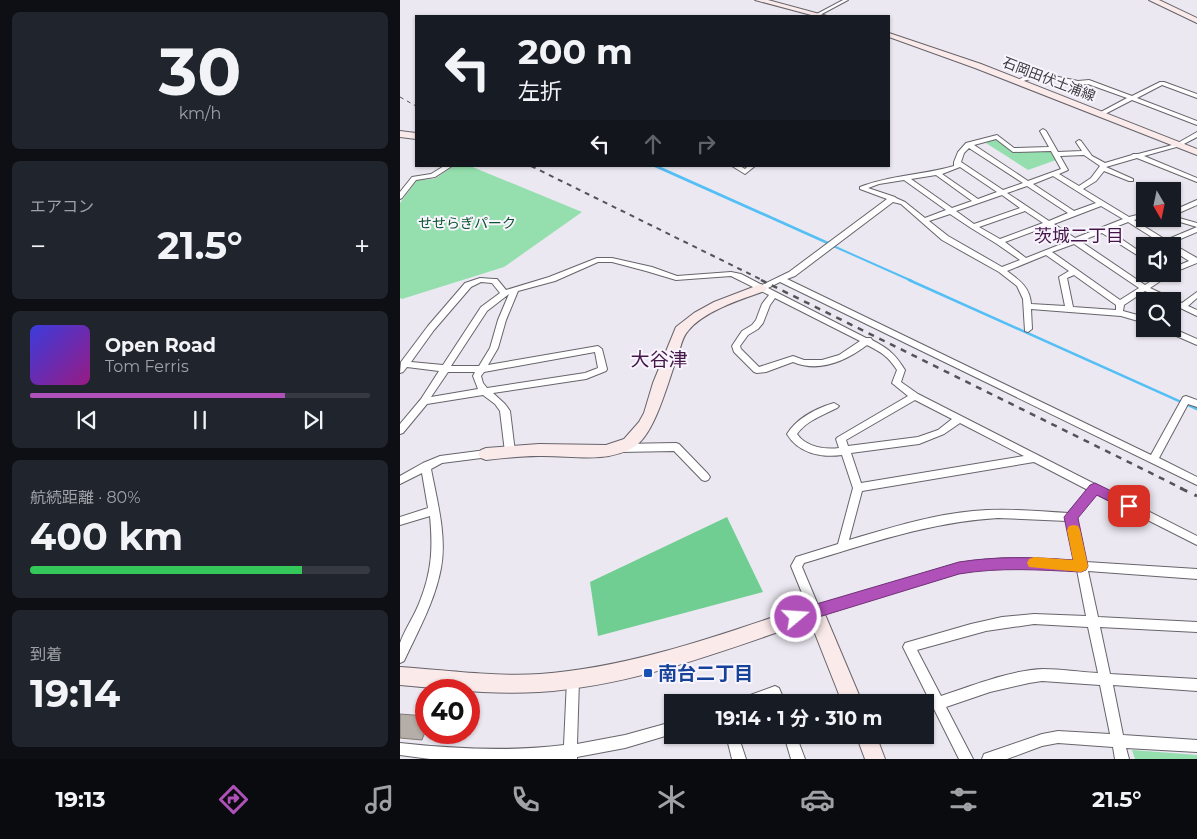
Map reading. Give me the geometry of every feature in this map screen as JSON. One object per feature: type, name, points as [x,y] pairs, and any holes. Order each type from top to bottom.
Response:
[{"type":"main road","points":[[759,0],[814,15]]},
{"type":"main road","points":[[1153,0],[1197,21]]},
{"type":"main road","name":"石岡田伏土浦線","points":[[890,36],[1017,81],[1197,152]]},
{"type":"main road","points":[[400,134],[415,136]]},
{"type":"main road","points":[[486,454],[606,451],[620,448],[629,443],[645,425],[681,330],[687,324],[739,296],[767,291]]},
{"type":"main road","points":[[400,676],[509,684],[573,680],[648,665],[815,611],[849,694]]},
{"type":"main road","points":[[870,744],[876,759]]},
{"type":"street","points":[[820,15],[846,0]]},
{"type":"street","points":[[1017,81],[1033,76],[1044,76],[1078,83],[1089,82],[1197,123]]},
{"type":"street","points":[[1101,114],[1162,83],[1197,96]]},
{"type":"street","points":[[923,221],[1065,170],[1043,130]]},
{"type":"street","points":[[1078,189],[1087,186],[1103,166],[1135,155],[1178,145],[1197,134]]},
{"type":"street","points":[[1028,329],[1028,306],[1025,292],[1020,284],[1002,270],[945,238],[902,203],[893,198],[862,188],[864,185],[937,173],[957,167],[958,154],[968,144],[997,137],[1013,150],[1086,153]]},
{"type":"street","points":[[1079,142],[1090,157],[1130,180]]},
{"type":"street","points":[[968,144],[1074,214]]},
{"type":"street","points":[[1135,155],[1197,180]]},
{"type":"street","points":[[957,162],[1152,292]]},
{"type":"street","points":[[400,197],[414,178],[433,176],[447,167]]},
{"type":"street","points":[[737,167],[745,172],[751,167]]},
{"type":"street","points":[[937,173],[977,201]]},
{"type":"street","points":[[1054,174],[1155,237]]},
{"type":"street","points":[[906,178],[973,227],[1000,242],[1024,261]]},
{"type":"street","points":[[868,340],[839,360],[818,364],[803,363],[792,359],[763,370],[758,370],[737,350],[736,346],[745,334],[760,321],[766,304],[767,291],[893,198]]},
{"type":"street","points":[[1181,210],[1197,202]]},
{"type":"street","points":[[1000,242],[1101,203]]},
{"type":"street","points":[[973,227],[1026,208]]},
{"type":"street","points":[[1002,270],[1136,218]]},
{"type":"street","points":[[1181,220],[1197,224]]},
{"type":"street","points":[[1181,239],[1197,229]]},
{"type":"street","points":[[1102,230],[1136,252]]},
{"type":"street","points":[[1047,252],[1120,309],[1136,316]]},
{"type":"street","points":[[1181,252],[1196,261]]},
{"type":"street","points":[[400,431],[424,400],[484,309],[504,293],[552,279],[589,262],[612,260],[676,278],[731,274],[868,340],[886,351],[894,359],[900,370],[896,383],[916,396],[1197,541]]},
{"type":"street","points":[[1181,267],[1196,261]]},
{"type":"street","points":[[1069,308],[1063,277],[1074,272]]},
{"type":"street","points":[[402,367],[431,328],[468,285],[480,280],[494,281],[504,293]]},
{"type":"street","points":[[782,280],[1197,481]]},
{"type":"street","points":[[1028,306],[1120,309],[1156,282]]},
{"type":"street","points":[[510,452],[503,406],[481,389],[477,376],[494,348],[502,320],[515,290]]},
{"type":"street","points":[[1197,294],[1183,306],[1197,313]]},
{"type":"street","points":[[1181,335],[1197,342]]},
{"type":"street","points":[[402,367],[480,369],[598,349],[603,368],[586,376],[424,400]]},
{"type":"street","points":[[842,548],[858,488],[841,439],[916,396]]},
{"type":"street","points":[[1153,460],[1186,399],[1197,404]]},
{"type":"street","points":[[834,406],[798,426],[792,434],[799,444],[828,452],[919,440],[941,432],[959,419]]},
{"type":"street","points":[[620,448],[676,447],[705,477]]},
{"type":"street","points":[[400,480],[440,460],[486,454]]},
{"type":"street","points":[[858,488],[1036,458]]},
{"type":"street","points":[[400,657],[406,632],[426,600],[436,564],[434,511],[426,466]]},
{"type":"street","points":[[1071,517],[1095,488]]},
{"type":"street","points":[[400,521],[434,511]]},
{"type":"street","points":[[1071,517],[998,514],[957,518],[918,526],[800,560],[796,566],[815,611],[937,574],[974,566],[1022,562],[1197,574]]},
{"type":"street","points":[[1071,517],[1122,759]]},
{"type":"street","points":[[966,759],[909,647],[1008,620],[1092,621],[1197,628]]},
{"type":"street","points":[[939,703],[1021,677],[1042,675],[1197,684]]},
{"type":"street","points":[[570,755],[573,680]]},
{"type":"street","points":[[400,749],[478,758],[570,755],[664,730]]},
{"type":"street","points":[[989,759],[1042,740],[1058,738],[1197,746]]},
{"type":"street","points":[[735,744],[739,759]]},
{"type":"street","points":[[793,744],[798,759]]},
{"type":"green space","points":[[995,139],[1013,151],[1049,150],[1056,160],[1028,170],[986,143]]},
{"type":"green space","name":"せせらぎパーク","points":[[452,167],[472,167],[582,212],[504,267],[402,299],[400,298],[400,203],[417,180],[434,179]]},
{"type":"green space","points":[[727,517],[763,592],[598,636],[590,582]]},
{"type":"green space","points":[[1132,750],[1197,755],[1197,759],[1135,759]]},
{"type":"water","points":[[654,167],[661,167],[831,243],[829,245]]},
{"type":"building","points":[[400,714],[415,715],[415,739],[400,738]]},
{"type":"waterway","points":[[831,245],[912,281]]},
{"type":"waterway","points":[[909,280],[1197,409]]},
{"type":"railway","points":[[400,97],[415,105]]},
{"type":"railway","points":[[533,167],[764,281]]},
{"type":"railway","points":[[761,280],[1183,489]]},
{"type":"railway","points":[[1180,488],[1197,496]]},
{"type":"slow traffic","points":[[1034,563],[1081,566],[1074,530]]},
{"type":"place","name":"南台二丁目","points":[[648,673]]},
{"type":"district","name":"茨城二丁目","points":[[1079,236]]},
{"type":"district","name":"大谷津","points":[[659,359]]},
{"type":"route","points":[[796,617],[959,568],[982,564],[1022,562],[1081,566],[1071,517],[1095,488],[1129,506]]}]
